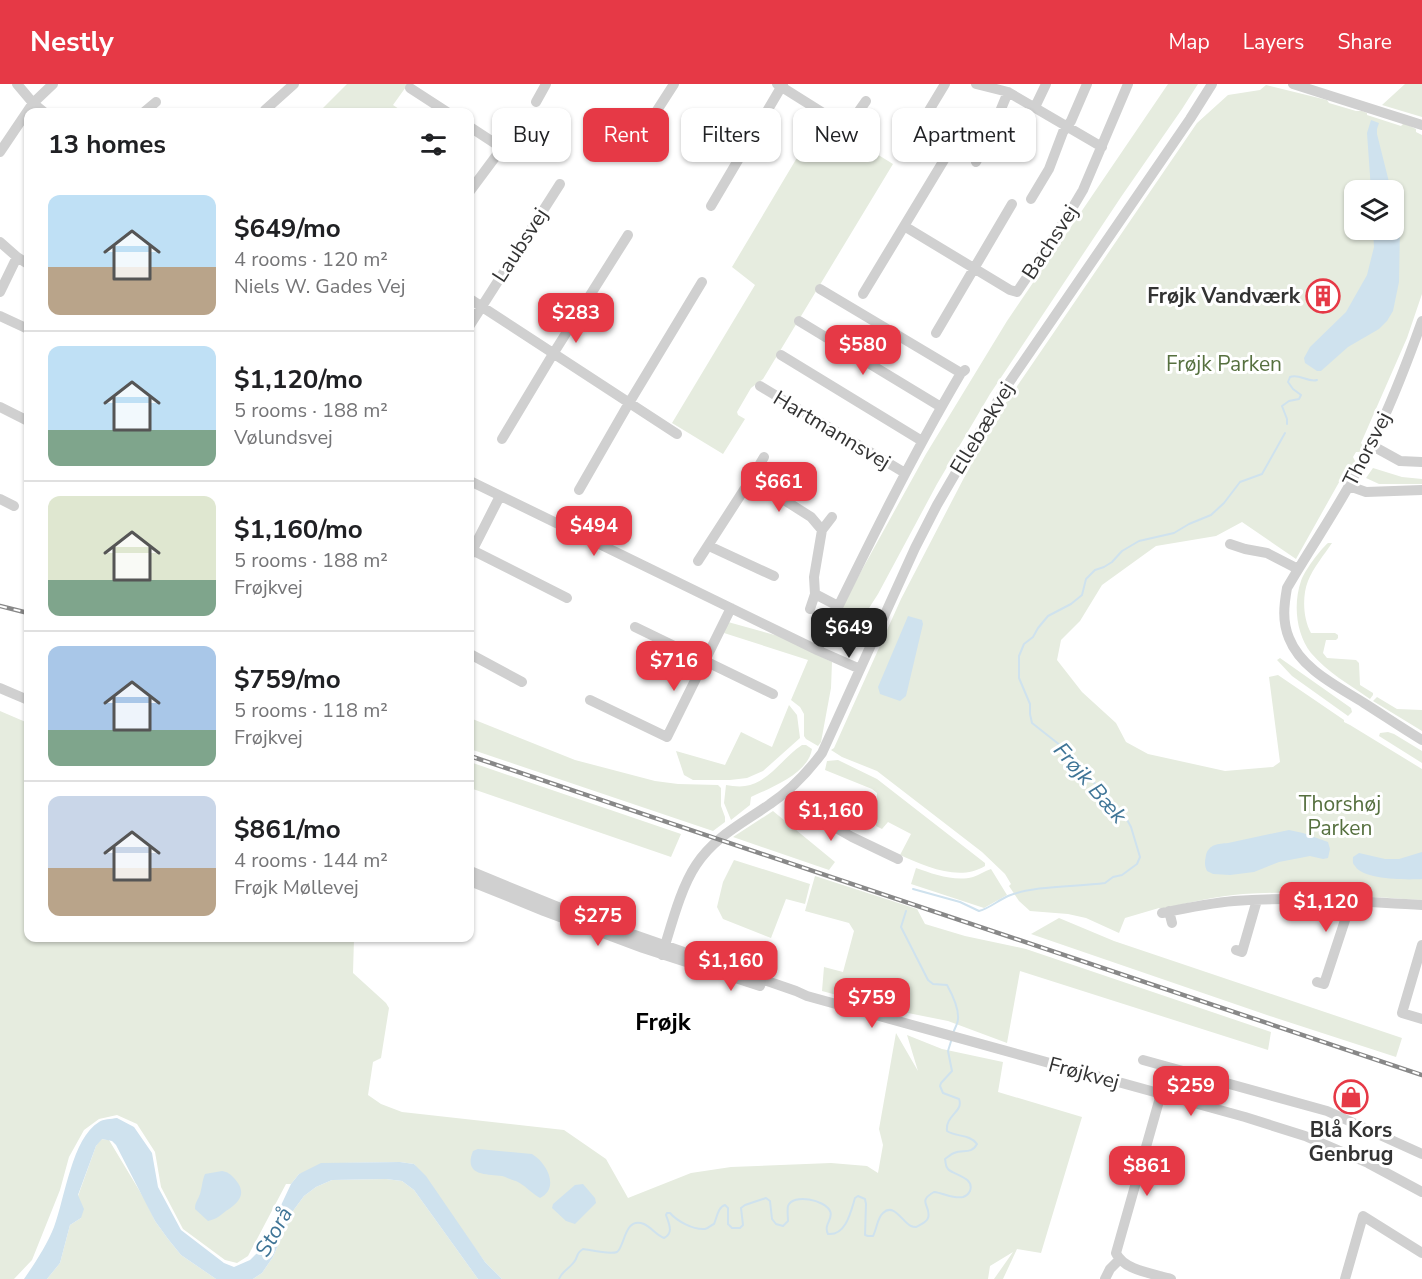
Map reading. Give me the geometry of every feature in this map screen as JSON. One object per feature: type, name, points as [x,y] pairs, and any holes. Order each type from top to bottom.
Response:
[{"type":"street","points":[[17,84],[39,108]]},
{"type":"street","points":[[30,108],[53,84]]},
{"type":"street","points":[[268,108],[294,84]]},
{"type":"street","points":[[659,108],[674,84]]},
{"type":"street","points":[[930,108],[945,84]]},
{"type":"street","points":[[976,84],[1008,92],[1102,147]]},
{"type":"street","points":[[1035,107],[1046,84]]},
{"type":"street","name":"Bachsvej","points":[[1031,199],[1049,169],[1063,132],[1071,121],[1087,84]]},
{"type":"street","name":"Bachsvej","points":[[904,226],[1013,292],[1017,292],[1083,190],[1128,84]]},
{"type":"street","name":"Ellebækvej","points":[[664,950],[686,884],[706,852],[739,824],[789,791],[808,773],[822,753],[915,548],[937,505],[1004,390],[1212,84]]},
{"type":"street","points":[[1293,84],[1422,125]]},
{"type":"street","points":[[536,102],[543,85]]},
{"type":"street","points":[[711,206],[780,85],[847,128],[867,101]]},
{"type":"street","points":[[410,88],[441,108]]},
{"type":"street","points":[[1001,108],[1008,92]]},
{"type":"street","points":[[149,108],[156,102]]},
{"type":"street","points":[[0,152],[24,116]]},
{"type":"street","points":[[474,130],[502,148],[474,186]]},
{"type":"street","points":[[863,294],[943,162]]},
{"type":"street","name":"Laubsvej","points":[[474,318],[560,184]]},
{"type":"street","points":[[936,333],[1012,204]]},
{"type":"street","points":[[502,439],[628,235]]},
{"type":"street","points":[[0,243],[24,261]]},
{"type":"street","points":[[0,292],[17,257]]},
{"type":"street","points":[[579,490],[702,282]]},
{"type":"street","name":"Hartmannsvej","points":[[817,650],[887,507],[941,407],[963,372],[820,289]]},
{"type":"street","name":"Laubsvej","points":[[474,302],[677,434]]},
{"type":"street","points":[[0,316],[24,327]]},
{"type":"street","points":[[799,321],[941,407]]},
{"type":"street","name":"Thorsvej","points":[[1422,321],[1408,360],[1371,445],[1287,588],[1284,606],[1284,619],[1289,639],[1301,658],[1317,672],[1422,740]]},
{"type":"street","name":"Hartmannsvej","points":[[781,355],[922,441]]},
{"type":"street","points":[[1408,360],[1422,360]]},
{"type":"street","name":"Hartmannsvej","points":[[760,386],[905,473]]},
{"type":"street","points":[[0,407],[24,419]]},
{"type":"street","points":[[1371,445],[1400,461],[1422,462]]},
{"type":"street","points":[[698,561],[764,457]]},
{"type":"street","points":[[751,479],[811,517],[822,530]]},
{"type":"street","points":[[474,483],[860,669]]},
{"type":"street","points":[[1349,486],[1366,492],[1422,490]]},
{"type":"street","points":[[474,545],[500,496]]},
{"type":"street","points":[[0,499],[14,506]]},
{"type":"street","points":[[810,609],[815,594],[814,577],[822,530],[832,517]]},
{"type":"street","points":[[1230,544],[1267,554],[1298,570]]},
{"type":"street","points":[[709,546],[774,576]]},
{"type":"street","points":[[474,554],[567,598]]},
{"type":"street","points":[[815,594],[838,606]]},
{"type":"street","points":[[590,700],[667,737],[731,608]]},
{"type":"street","points":[[635,627],[773,694]]},
{"type":"street","points":[[474,656],[522,682]]},
{"type":"street","points":[[0,688],[24,698]]},
{"type":"street","points":[[789,791],[808,812],[898,859]]},
{"type":"street","name":"Frøjkvej","points":[[474,873],[664,950]]},
{"type":"street","name":"Frøjkvej","points":[[474,883],[544,911],[807,996],[1245,1117],[1305,1136],[1368,1164],[1422,1192]]},
{"type":"street","points":[[1172,923],[1166,912],[1209,903],[1291,899],[1422,905]]},
{"type":"street","points":[[1236,950],[1242,952],[1257,900]]},
{"type":"street","points":[[1317,982],[1324,984],[1351,902]]},
{"type":"street","points":[[1422,945],[1402,1013],[1422,1019]]},
{"type":"street","points":[[1143,1060],[1327,1111],[1422,1154]]},
{"type":"street","points":[[1161,1094],[1116,1253],[1119,1260],[1128,1266],[1171,1279]]},
{"type":"street","points":[[1345,1279],[1363,1216],[1422,1253]]},
{"type":"street","points":[[1105,1279],[1110,1269],[1119,1260]]},
{"type":"green space","points":[[347,84],[408,84],[393,105],[398,108],[323,108]]},
{"type":"green space","points":[[1168,84],[1198,84],[990,394],[937,484],[878,594],[848,641],[839,639],[834,632],[834,626],[848,595],[926,454],[1007,321]]},
{"type":"green space","points":[[1405,84],[1422,84],[1422,117],[1382,105]]},
{"type":"green space","name":"Frøjk Parken","points":[[1266,85],[1327,100],[1329,103],[1362,111],[1367,115],[1401,126],[1404,123],[1422,135],[1422,294],[1407,338],[1361,443],[1364,446],[1361,452],[1356,452],[1353,457],[1356,463],[1354,467],[1347,468],[1296,559],[1242,522],[1216,536],[1156,546],[1102,585],[1080,621],[1061,640],[1057,660],[1082,692],[1116,723],[1126,742],[1148,754],[1225,771],[1273,767],[1280,762],[1269,677],[1278,675],[1344,722],[1422,769],[1422,900],[1310,893],[1233,895],[1159,908],[1125,918],[1119,933],[1086,918],[1030,911],[1019,901],[1009,886],[1011,884],[1005,874],[982,852],[877,771],[831,750],[834,748],[901,599],[994,420],[1197,123],[1228,95],[1260,90]]},
{"type":"green space","points":[[880,156],[893,164],[763,379],[751,388],[737,412],[745,419],[723,454],[672,423],[755,285],[732,267],[794,162],[880,162]]},
{"type":"green space","points":[[1373,468],[1402,477],[1422,479],[1422,484],[1379,484],[1366,478]]},
{"type":"green space","points":[[1328,543],[1332,543],[1313,571],[1306,587],[1304,607],[1306,621],[1311,633],[1338,635],[1336,640],[1326,640],[1323,653],[1327,658],[1356,660],[1359,663],[1360,685],[1373,693],[1370,699],[1317,660],[1306,645],[1299,628],[1297,599],[1301,581],[1313,561]]},
{"type":"green space","points":[[728,622],[782,637],[832,662],[831,688],[821,742],[818,746],[804,736],[804,714],[800,707],[791,700],[808,660],[724,633]]},
{"type":"green space","points":[[1280,658],[1351,708],[1352,712],[1348,716],[1292,676],[1277,660]]},
{"type":"green space","points":[[1377,697],[1397,709],[1422,710],[1422,731],[1373,701]]},
{"type":"green space","points":[[789,705],[797,715],[800,738],[763,771],[747,778],[730,780],[693,780],[684,775],[676,751],[725,765],[741,732],[772,747]]},
{"type":"green space","points":[[0,711],[24,721],[24,942],[354,942],[353,973],[389,1008],[381,1058],[373,1062],[368,1095],[381,1104],[402,1112],[564,1130],[606,1159],[628,1198],[691,1173],[731,1167],[831,1163],[867,1166],[878,1173],[883,1145],[879,1129],[896,1033],[918,1071],[907,1035],[942,1049],[1003,1062],[998,1092],[1082,1117],[1041,1253],[1017,1249],[1003,1279],[994,1279],[1013,1252],[990,1266],[988,1279],[502,1279],[485,1262],[414,1164],[400,1162],[341,1163],[299,1174],[291,1184],[286,1184],[248,1256],[237,1263],[225,1260],[183,1229],[161,1187],[155,1152],[137,1124],[117,1115],[99,1119],[84,1130],[69,1157],[60,1190],[32,1260],[14,1279],[0,1279]]},
{"type":"green space","points":[[474,720],[575,760],[655,781],[718,785],[721,788],[721,806],[725,822],[713,831],[474,750]]},
{"type":"green space","points":[[1388,732],[1422,751],[1422,763],[1379,736],[1380,733]]},
{"type":"green space","points":[[802,745],[812,749],[804,766],[788,779],[751,797],[750,805],[731,820],[724,803],[726,785],[754,784],[769,775]]},
{"type":"green space","points":[[838,760],[877,779],[985,863],[985,866],[964,873],[942,871],[900,855],[911,834],[888,822],[882,829],[876,826],[877,793],[825,770],[827,761]]},
{"type":"green space","points":[[474,763],[681,834],[671,857],[474,789]]},
{"type":"green space","points":[[773,811],[835,862],[829,870],[733,837]]},
{"type":"green space","points":[[734,860],[810,884],[805,904],[786,899],[771,938],[723,919],[717,907],[723,882]]},
{"type":"green space","points":[[916,868],[959,879],[973,877],[991,869],[1007,895],[984,908],[911,884]]},
{"type":"green space","points":[[815,876],[917,909],[925,924],[965,936],[1026,949],[1271,1032],[1268,1050],[1020,971],[1007,1043],[948,1021],[888,1009],[822,991],[824,967],[843,972],[854,931],[849,923],[805,911]]},
{"type":"green space","points":[[1059,918],[1114,941],[1402,1038],[1396,1057],[1031,934]]},
{"type":"green space","points":[[101,1139],[109,1140],[155,1221],[181,1255],[216,1279],[47,1279],[60,1263],[70,1225],[81,1218],[78,1196],[96,1146]]},
{"type":"green space","points":[[332,1180],[402,1181],[414,1190],[478,1279],[253,1279],[262,1273],[273,1257],[293,1211],[304,1196],[316,1187]]},
{"type":"water","points":[[1371,120],[1379,123],[1377,134],[1388,180],[1370,180],[1367,133]]},
{"type":"water","points":[[1374,240],[1400,240],[1399,282],[1393,311],[1379,329],[1348,347],[1321,371],[1317,371],[1305,363],[1304,358],[1310,347],[1346,312],[1367,275]]},
{"type":"water","points":[[908,616],[922,620],[923,624],[906,696],[900,701],[880,694],[878,687]]},
{"type":"water","points":[[1289,830],[1328,842],[1330,849],[1328,858],[1310,856],[1279,862],[1254,872],[1230,875],[1213,874],[1207,871],[1206,855],[1214,845]]},
{"type":"water","points":[[1422,852],[1422,879],[1376,877],[1360,871],[1353,862],[1353,857],[1359,853],[1385,859],[1399,859]]},
{"type":"water","name":"Storå","points":[[117,1118],[134,1127],[152,1153],[158,1187],[181,1230],[224,1263],[234,1267],[250,1260],[260,1250],[291,1184],[299,1174],[321,1163],[400,1162],[414,1164],[426,1176],[485,1262],[502,1279],[478,1279],[414,1190],[402,1181],[386,1179],[332,1180],[316,1187],[304,1196],[293,1211],[273,1257],[262,1273],[253,1279],[216,1279],[181,1255],[155,1221],[116,1145],[112,1141],[102,1139],[96,1146],[78,1195],[84,1209],[81,1218],[70,1225],[60,1263],[47,1279],[24,1279],[54,1227],[70,1170],[82,1141],[99,1122]]},
{"type":"water","points":[[478,1149],[532,1154],[542,1163],[549,1176],[549,1188],[546,1194],[540,1198],[516,1181],[478,1172],[471,1165],[471,1159],[473,1151]]},
{"type":"water","points":[[222,1171],[230,1174],[238,1183],[241,1195],[233,1206],[217,1218],[208,1221],[195,1209],[196,1205],[205,1174]]},
{"type":"water","points":[[583,1184],[595,1198],[596,1203],[575,1224],[566,1221],[552,1208],[553,1204],[575,1185]]},
{"type":"waterway","name":"Frøjk Bæk","points":[[1287,424],[1282,406],[1289,401],[1299,399],[1301,395],[1288,382],[1290,377],[1317,380]]},
{"type":"waterway","name":"Frøjk Bæk","points":[[913,889],[960,902],[979,911],[1019,892],[1105,883],[1113,877],[1122,875],[1137,864],[1140,857],[1131,827],[1124,814],[1082,770],[1070,753],[1032,723],[1030,704],[1019,678],[1019,656],[1024,644],[1033,637],[1048,616],[1071,604],[1082,595],[1086,579],[1095,570],[1112,562],[1122,551],[1139,541],[1174,533],[1211,515],[1224,503],[1240,482],[1262,474],[1285,433]]},
{"type":"waterway","name":"Frøjk Bæk","points":[[906,911],[901,927],[928,980],[933,984],[947,985],[955,1001],[958,1019],[953,1033]]},
{"type":"waterway","name":"Frøjk Bæk","points":[[559,1279],[583,1249],[605,1253],[617,1252],[632,1224],[644,1224],[664,1238],[670,1231],[667,1213],[690,1226],[705,1229],[714,1224],[719,1210],[725,1205],[728,1208],[728,1224],[732,1228],[740,1228],[743,1225],[741,1208],[766,1198],[770,1201],[772,1219],[776,1224],[783,1226],[788,1221],[788,1206],[791,1202],[802,1199],[816,1201],[827,1207],[831,1214],[827,1224],[828,1234],[834,1234],[847,1222],[855,1198],[858,1196],[865,1199],[866,1204],[865,1235],[873,1236],[879,1218],[887,1210],[895,1211],[912,1227],[923,1223],[929,1214],[925,1201],[929,1195],[934,1192],[963,1197],[970,1191],[971,1186],[967,1179],[948,1169],[945,1159],[954,1153],[969,1151],[977,1144],[967,1137],[947,1131],[949,1121],[960,1103],[959,1099],[943,1093],[940,1086],[952,1071],[948,1051],[952,1038]]},
{"type":"railway","points":[[0,606],[24,612]]},
{"type":"railway","points":[[474,757],[1422,1075]]},
{"type":"place","name":"Frøjk Vandværk","points":[[1323,296]]},
{"type":"place","name":"Blå Kors Genbrug","points":[[1351,1097]]},
{"type":"district","name":"Frøjk","points":[[663,1022]]},
{"type":"park label","name":"Thorshøj Parken","points":[[1340,816]]}]
